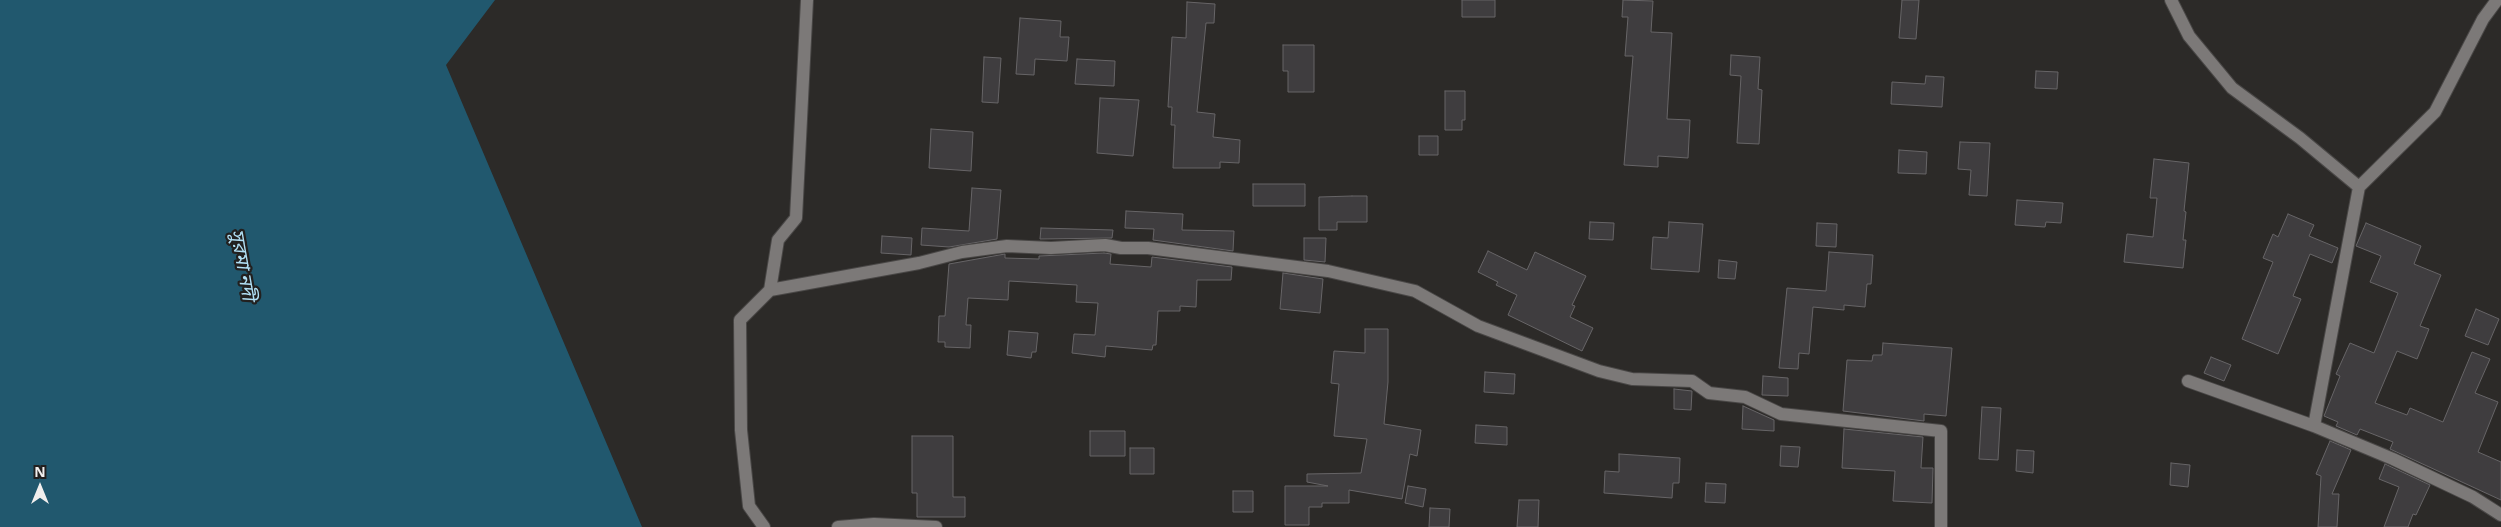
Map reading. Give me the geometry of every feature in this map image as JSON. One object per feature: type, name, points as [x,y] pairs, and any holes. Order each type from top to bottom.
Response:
[{"type":"street","points":[[770,290],[778,240],[796,218],[807,0]]},
{"type":"street","points":[[2171,0],[2189,36],[2232,88],[2300,138],[2359,187]]},
{"type":"street","points":[[2314,426],[2359,187],[2435,112],[2483,19],[2497,0]]},
{"type":"street","points":[[764,527],[749,506],[741,430],[740,320],[770,290],[919,263],[962,252],[1007,246],[1051,248],[1105,244],[1121,248],[1148,248],[1328,270],[1415,291],[1478,326],[1599,371],[1632,379],[1692,381],[1709,392],[1745,397],[1781,414],[1941,431],[1941,527]]},
{"type":"street","points":[[2188,381],[2314,426],[2393,459],[2473,497],[2501,515]]},
{"type":"street","points":[[838,527],[874,524],[936,527]]},
{"type":"water","name":"সুরমা নদী","points":[[0,0],[495,0],[446,65],[642,527],[0,527]]},
{"type":"building","points":[[1462,0],[1495,0],[1495,17],[1462,17]]},
{"type":"building","points":[[1623,0],[1653,1],[1651,32],[1672,33],[1667,119],[1690,120],[1688,158],[1658,156],[1658,167],[1624,165],[1633,56],[1625,56],[1628,17],[1622,17]]},
{"type":"building","points":[[1902,0],[1919,0],[1916,39],[1899,38]]},
{"type":"building","points":[[1187,2],[1215,4],[1214,23],[1206,23],[1197,112],[1215,114],[1213,137],[1240,140],[1239,163],[1220,162],[1220,168],[1173,168],[1175,125],[1171,125],[1172,107],[1168,107],[1172,37],[1186,38]]},
{"type":"building","points":[[1020,18],[1061,21],[1060,37],[1069,37],[1067,61],[1035,59],[1034,75],[1016,74]]},
{"type":"building","points":[[1283,45],[1314,45],[1314,92],[1288,92],[1288,71],[1283,71]]},
{"type":"building","points":[[1731,55],[1760,57],[1758,89],[1762,90],[1759,144],[1737,143],[1741,76],[1730,75]]},
{"type":"building","points":[[984,57],[1001,58],[998,103],[982,102]]},
{"type":"building","points":[[1077,59],[1115,61],[1114,86],[1075,84]]},
{"type":"building","points":[[2036,71],[2058,72],[2057,89],[2035,88]]},
{"type":"building","points":[[1926,76],[1944,77],[1942,107],[1891,104],[1892,82],[1925,84]]},
{"type":"building","points":[[1445,91],[1465,91],[1465,120],[1462,120],[1462,130],[1445,130]]},
{"type":"building","points":[[1100,98],[1139,100],[1133,156],[1097,153]]},
{"type":"building","points":[[931,129],[973,132],[971,171],[929,168]]},
{"type":"building","points":[[1419,136],[1438,136],[1438,155],[1419,155]]},
{"type":"building","points":[[1960,142],[1990,143],[1987,196],[1969,195],[1971,170],[1958,169]]},
{"type":"building","points":[[1899,150],[1927,152],[1926,174],[1898,173]]},
{"type":"building","points":[[2154,159],[2189,163],[2184,211],[2186,212],[2183,240],[2186,240],[2183,268],[2124,262],[2127,234],[2153,237],[2157,198],[2150,198]]},
{"type":"building","points":[[1253,184],[1305,184],[1305,206],[1253,206]]},
{"type":"building","points":[[972,188],[1001,190],[997,239],[949,247],[921,245],[922,228],[969,231]]},
{"type":"building","points":[[1367,196],[1367,222],[1337,222],[1337,230],[1319,230],[1319,197]]},
{"type":"building","points":[[2017,200],[2063,203],[2061,223],[2046,222],[2045,227],[2015,225]]},
{"type":"building","points":[[1126,211],[1183,214],[1182,230],[1234,231],[1233,251],[1153,240],[1154,229],[1125,228]]},
{"type":"building","points":[[2288,214],[2314,225],[2309,236],[2338,248],[2332,263],[2310,254],[2293,296],[2301,299],[2278,354],[2242,339],[2273,262],[2263,258],[2273,234],[2278,237]]},
{"type":"building","points":[[1590,222],[1614,223],[1613,240],[1589,239]]},
{"type":"building","points":[[1669,222],[1703,224],[1699,272],[1651,269],[1653,237],[1668,238]]},
{"type":"building","points":[[1817,223],[1837,224],[1836,247],[1816,246]]},
{"type":"building","points":[[2366,223],[2421,246],[2414,264],[2441,275],[2420,326],[2429,329],[2417,359],[2397,351],[2375,403],[2407,415],[2410,408],[2443,422],[2472,352],[2490,359],[2475,393],[2498,402],[2478,452],[2501,462],[2501,500],[2390,449],[2393,442],[2360,429],[2357,435],[2336,426],[2338,422],[2324,416],[2340,376],[2336,374],[2350,343],[2374,353],[2398,293],[2370,282],[2381,256],[2356,246]]},
{"type":"building","points":[[1041,228],[1113,230],[1112,238],[1040,239]]},
{"type":"building","points":[[882,236],[912,238],[911,255],[881,253]]},
{"type":"building","points":[[1304,238],[1326,238],[1325,262],[1304,260]]},
{"type":"building","points":[[1488,251],[1527,270],[1535,252],[1586,276],[1572,305],[1575,306],[1570,317],[1593,328],[1582,351],[1508,315],[1517,295],[1496,285],[1498,282],[1478,272]]},
{"type":"building","points":[[1829,252],[1873,255],[1871,284],[1867,284],[1865,307],[1844,305],[1844,310],[1813,307],[1809,354],[1799,353],[1798,369],[1779,368],[1787,288],[1826,291]]},
{"type":"building","points":[[1005,254],[1005,258],[1039,259],[1039,256],[1111,254],[1110,264],[1151,267],[1152,257],[1232,267],[1231,280],[1197,280],[1196,307],[1180,306],[1180,311],[1158,311],[1156,345],[1153,345],[1152,350],[1106,346],[1105,357],[1072,353],[1074,334],[1095,335],[1098,303],[1076,302],[1077,285],[1009,281],[1008,300],[968,298],[966,325],[971,325],[970,348],[945,347],[945,342],[938,342],[939,316],[945,316],[949,264]]},
{"type":"building","points":[[1719,260],[1737,262],[1735,279],[1718,278]]},
{"type":"building","points":[[1283,273],[1323,279],[1320,313],[1280,309]]},
{"type":"building","points":[[2476,309],[2499,319],[2488,345],[2465,336]]},
{"type":"building","points":[[1365,329],[1388,329],[1388,382],[1384,424],[1421,430],[1417,456],[1410,454],[1402,499],[1349,490],[1349,503],[1322,503],[1322,507],[1309,507],[1309,525],[1285,525],[1285,486],[1328,486],[1307,482],[1307,474],[1361,473],[1367,439],[1334,436],[1339,384],[1331,383],[1334,351],[1365,353]]},
{"type":"building","points":[[1009,331],[1038,333],[1036,352],[1032,352],[1031,358],[1007,355]]},
{"type":"building","points":[[1883,343],[1952,348],[1946,416],[1924,414],[1924,421],[1843,411],[1847,360],[1872,361],[1873,355],[1882,355]]},
{"type":"building","points":[[2211,357],[2231,365],[2224,381],[2204,373]]},
{"type":"building","points":[[1485,372],[1515,374],[1514,394],[1484,392]]},
{"type":"building","points":[[1763,376],[1788,378],[1788,396],[1762,395]]},
{"type":"building","points":[[1674,389],[1692,391],[1691,410],[1674,409]]},
{"type":"building","points":[[1743,406],[1774,420],[1774,431],[1742,429]]},
{"type":"building","points":[[1982,407],[2001,408],[1998,460],[1979,459]]},
{"type":"building","points":[[1476,425],[1507,427],[1507,445],[1475,443]]},
{"type":"building","points":[[1844,429],[1923,437],[1921,468],[1933,468],[1932,503],[1893,501],[1895,471],[1842,468]]},
{"type":"building","points":[[1090,431],[1125,431],[1125,456],[1090,456]]},
{"type":"building","points":[[912,436],[953,436],[953,497],[965,497],[965,517],[917,517],[917,493],[912,493]]},
{"type":"building","points":[[2330,441],[2351,450],[2332,494],[2339,494],[2337,527],[2318,527],[2321,476],[2316,474]]},
{"type":"building","points":[[1781,446],[1800,447],[1798,467],[1780,466]]},
{"type":"building","points":[[1130,448],[1154,448],[1154,474],[1130,474]]},
{"type":"building","points":[[2017,450],[2034,451],[2033,473],[2016,471]]},
{"type":"building","points":[[1619,454],[1680,458],[1679,483],[1673,483],[1672,498],[1604,493],[1605,471],[1619,472]]},
{"type":"building","points":[[2171,463],[2190,465],[2188,487],[2170,485]]},
{"type":"building","points":[[2385,464],[2430,485],[2416,515],[2413,514],[2408,527],[2384,527],[2399,487],[2379,479]]},
{"type":"building","points":[[1706,483],[1726,484],[1725,503],[1705,502]]},
{"type":"building","points":[[1408,486],[1426,489],[1423,507],[1405,503]]},
{"type":"building","points":[[1233,491],[1253,491],[1253,512],[1233,512]]},
{"type":"building","points":[[1519,500],[1539,500],[1538,527],[1517,527]]},
{"type":"building","points":[[1430,508],[1450,509],[1449,527],[1429,527]]}]
